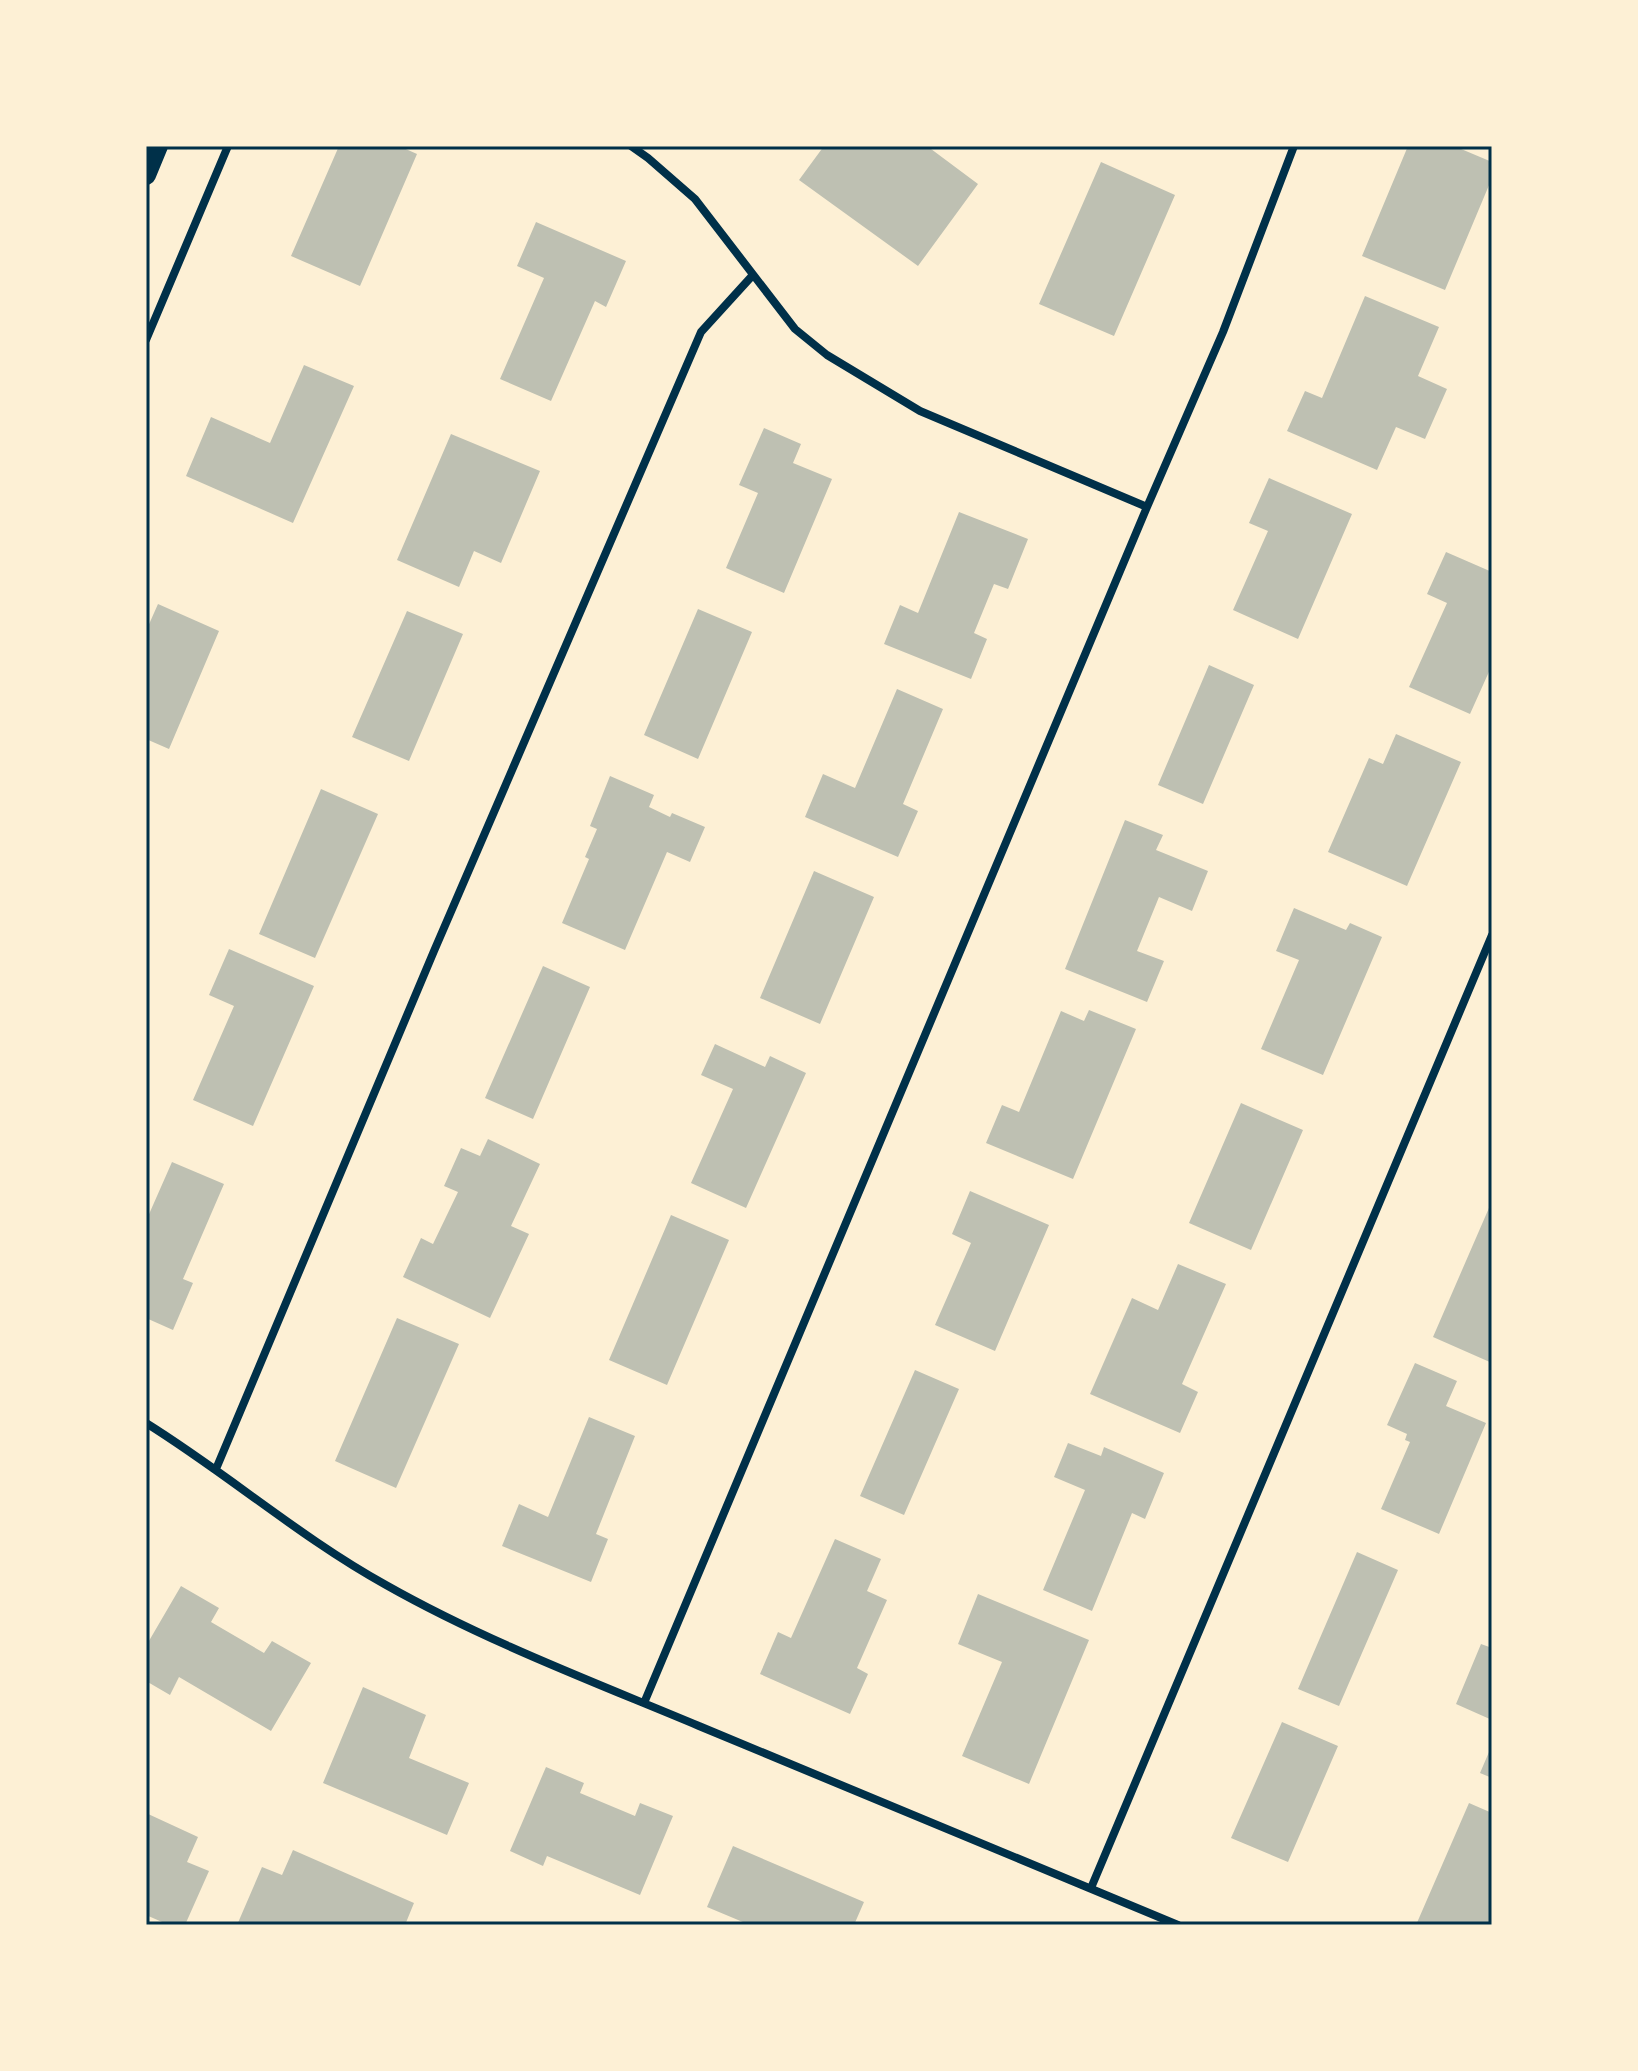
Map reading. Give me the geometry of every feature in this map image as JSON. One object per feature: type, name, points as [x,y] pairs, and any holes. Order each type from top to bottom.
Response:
[{"type":"main road","points":[[146,175],[158,146]]},
{"type":"street","points":[[146,340],[228,146]]},
{"type":"street","points":[[631,146],[695,199],[795,329],[827,355],[920,411],[1147,507]]},
{"type":"street","points":[[644,1703],[1223,332],[1294,146]]},
{"type":"street","points":[[216,1469],[434,951],[701,332],[752,276]]},
{"type":"street","points":[[1091,1888],[1492,935]]},
{"type":"street","points":[[146,1423],[216,1469],[314,1542],[386,1586],[515,1648],[1178,1925]]},
{"type":"building","points":[[339,146],[399,146],[417,154],[360,286],[291,256]]},
{"type":"building","points":[[824,146],[927,146],[978,184],[918,266],[799,180]]},
{"type":"building","points":[[1408,146],[1454,146],[1492,162],[1492,178],[1445,290],[1362,256]]},
{"type":"building","points":[[1101,162],[1175,195],[1114,336],[1039,304]]},
{"type":"building","points":[[536,222],[626,261],[606,307],[595,301],[551,401],[500,379],[544,278],[517,266]]},
{"type":"building","points":[[1365,296],[1439,327],[1418,376],[1447,389],[1425,439],[1396,427],[1377,470],[1287,431],[1305,391],[1322,398]]},
{"type":"building","points":[[304,365],[354,386],[293,523],[186,476],[211,417],[270,443]]},
{"type":"building","points":[[764,428],[801,444],[793,463],[832,479],[784,593],[726,568],[758,493],[739,485]]},
{"type":"building","points":[[451,434],[540,471],[501,563],[474,551],[459,587],[397,560]]},
{"type":"building","points":[[1269,478],[1352,514],[1298,639],[1233,610],[1268,531],[1249,523]]},
{"type":"building","points":[[959,512],[1028,539],[1008,589],[994,584],[974,633],[987,639],[971,679],[884,644],[900,605],[918,613]]},
{"type":"building","points":[[1446,552],[1492,572],[1492,665],[1470,714],[1409,687],[1447,603],[1427,594]]},
{"type":"building","points":[[158,604],[219,631],[169,749],[146,739],[146,631]]},
{"type":"building","points":[[698,609],[752,632],[698,759],[644,735]]},
{"type":"building","points":[[407,611],[463,634],[409,761],[352,737]]},
{"type":"building","points":[[1209,665],[1254,685],[1203,804],[1158,785]]},
{"type":"building","points":[[897,689],[943,709],[903,804],[918,811],[898,857],[805,817],[823,774],[855,788]]},
{"type":"building","points":[[1396,734],[1461,762],[1407,886],[1328,852],[1369,758],[1383,764]]},
{"type":"building","points":[[610,776],[654,795],[649,807],[705,827],[690,862],[667,852],[625,950],[562,923],[589,859],[585,857],[597,829],[590,826]]},
{"type":"building","points":[[321,789],[378,814],[315,958],[259,934]]},
{"type":"building","points":[[1125,820],[1163,835],[1156,850],[1208,871],[1192,911],[1159,897],[1137,951],[1164,961],[1147,1002],[1065,969]]},
{"type":"building","points":[[814,871],[874,897],[820,1024],[760,998]]},
{"type":"building","points":[[1294,908],[1346,930],[1350,923],[1382,937],[1323,1075],[1261,1049],[1299,960],[1276,951]]},
{"type":"building","points":[[229,949],[314,986],[253,1126],[193,1100],[234,1006],[209,995]]},
{"type":"building","points":[[543,966],[590,987],[533,1119],[485,1098]]},
{"type":"building","points":[[1089,1010],[1136,1029],[1073,1179],[986,1143],[1002,1105],[1019,1112],[1061,1011],[1084,1021]]},
{"type":"building","points":[[715,1044],[765,1067],[770,1056],[806,1073],[746,1208],[691,1183],[733,1089],[701,1075]]},
{"type":"building","points":[[1241,1103],[1303,1130],[1251,1250],[1189,1223]]},
{"type":"building","points":[[488,1139],[540,1164],[511,1226],[529,1234],[490,1318],[403,1277],[421,1238],[433,1244],[458,1192],[444,1186],[461,1148],[480,1156]]},
{"type":"building","points":[[172,1162],[224,1184],[183,1279],[193,1283],[173,1330],[146,1318],[146,1221]]},
{"type":"building","points":[[970,1191],[1049,1225],[995,1351],[935,1325],[971,1243],[952,1234]]},
{"type":"building","points":[[1492,1201],[1492,1363],[1433,1337]]},
{"type":"building","points":[[671,1215],[729,1240],[667,1385],[609,1360]]},
{"type":"building","points":[[1178,1264],[1226,1284],[1182,1384],[1198,1392],[1180,1433],[1090,1394],[1132,1298],[1158,1310]]},
{"type":"building","points":[[397,1318],[459,1344],[396,1488],[335,1461]]},
{"type":"building","points":[[1415,1363],[1457,1381],[1446,1406],[1486,1423],[1439,1534],[1381,1509],[1410,1442],[1405,1440],[1407,1434],[1387,1425]]},
{"type":"building","points":[[915,1370],[959,1389],[904,1515],[860,1496]]},
{"type":"building","points":[[589,1417],[635,1436],[596,1534],[608,1539],[591,1582],[502,1546],[519,1504],[548,1517]]},
{"type":"building","points":[[1068,1443],[1101,1456],[1104,1447],[1164,1473],[1145,1519],[1132,1513],[1092,1611],[1043,1590],[1085,1490],[1054,1477]]},
{"type":"building","points":[[835,1539],[881,1559],[867,1591],[887,1600],[857,1668],[868,1674],[850,1714],[760,1674],[778,1632],[791,1638]]},
{"type":"building","points":[[1357,1552],[1398,1570],[1339,1706],[1298,1689]]},
{"type":"building","points":[[181,1586],[219,1608],[211,1622],[264,1653],[272,1641],[311,1663],[271,1731],[179,1677],[170,1695],[146,1681],[146,1646]]},
{"type":"building","points":[[978,1594],[1089,1640],[1029,1784],[962,1756],[1002,1662],[958,1644]]},
{"type":"building","points":[[1481,1644],[1492,1648],[1492,1720],[1456,1704]]},
{"type":"building","points":[[363,1687],[426,1715],[409,1758],[469,1783],[447,1835],[323,1783]]},
{"type":"building","points":[[1282,1722],[1338,1746],[1288,1862],[1231,1838]]},
{"type":"building","points":[[1492,1745],[1492,1778],[1480,1773]]},
{"type":"building","points":[[546,1767],[584,1783],[580,1793],[635,1816],[640,1803],[673,1816],[640,1895],[547,1856],[543,1866],[510,1851]]},
{"type":"building","points":[[1469,1803],[1492,1813],[1490,1925],[1416,1925]]},
{"type":"building","points":[[146,1813],[198,1837],[187,1862],[209,1871],[185,1925],[169,1925],[146,1915]]},
{"type":"building","points":[[733,1846],[864,1902],[854,1925],[750,1925],[707,1907]]},
{"type":"building","points":[[293,1850],[414,1903],[405,1925],[237,1925],[262,1867],[282,1875]]}]
